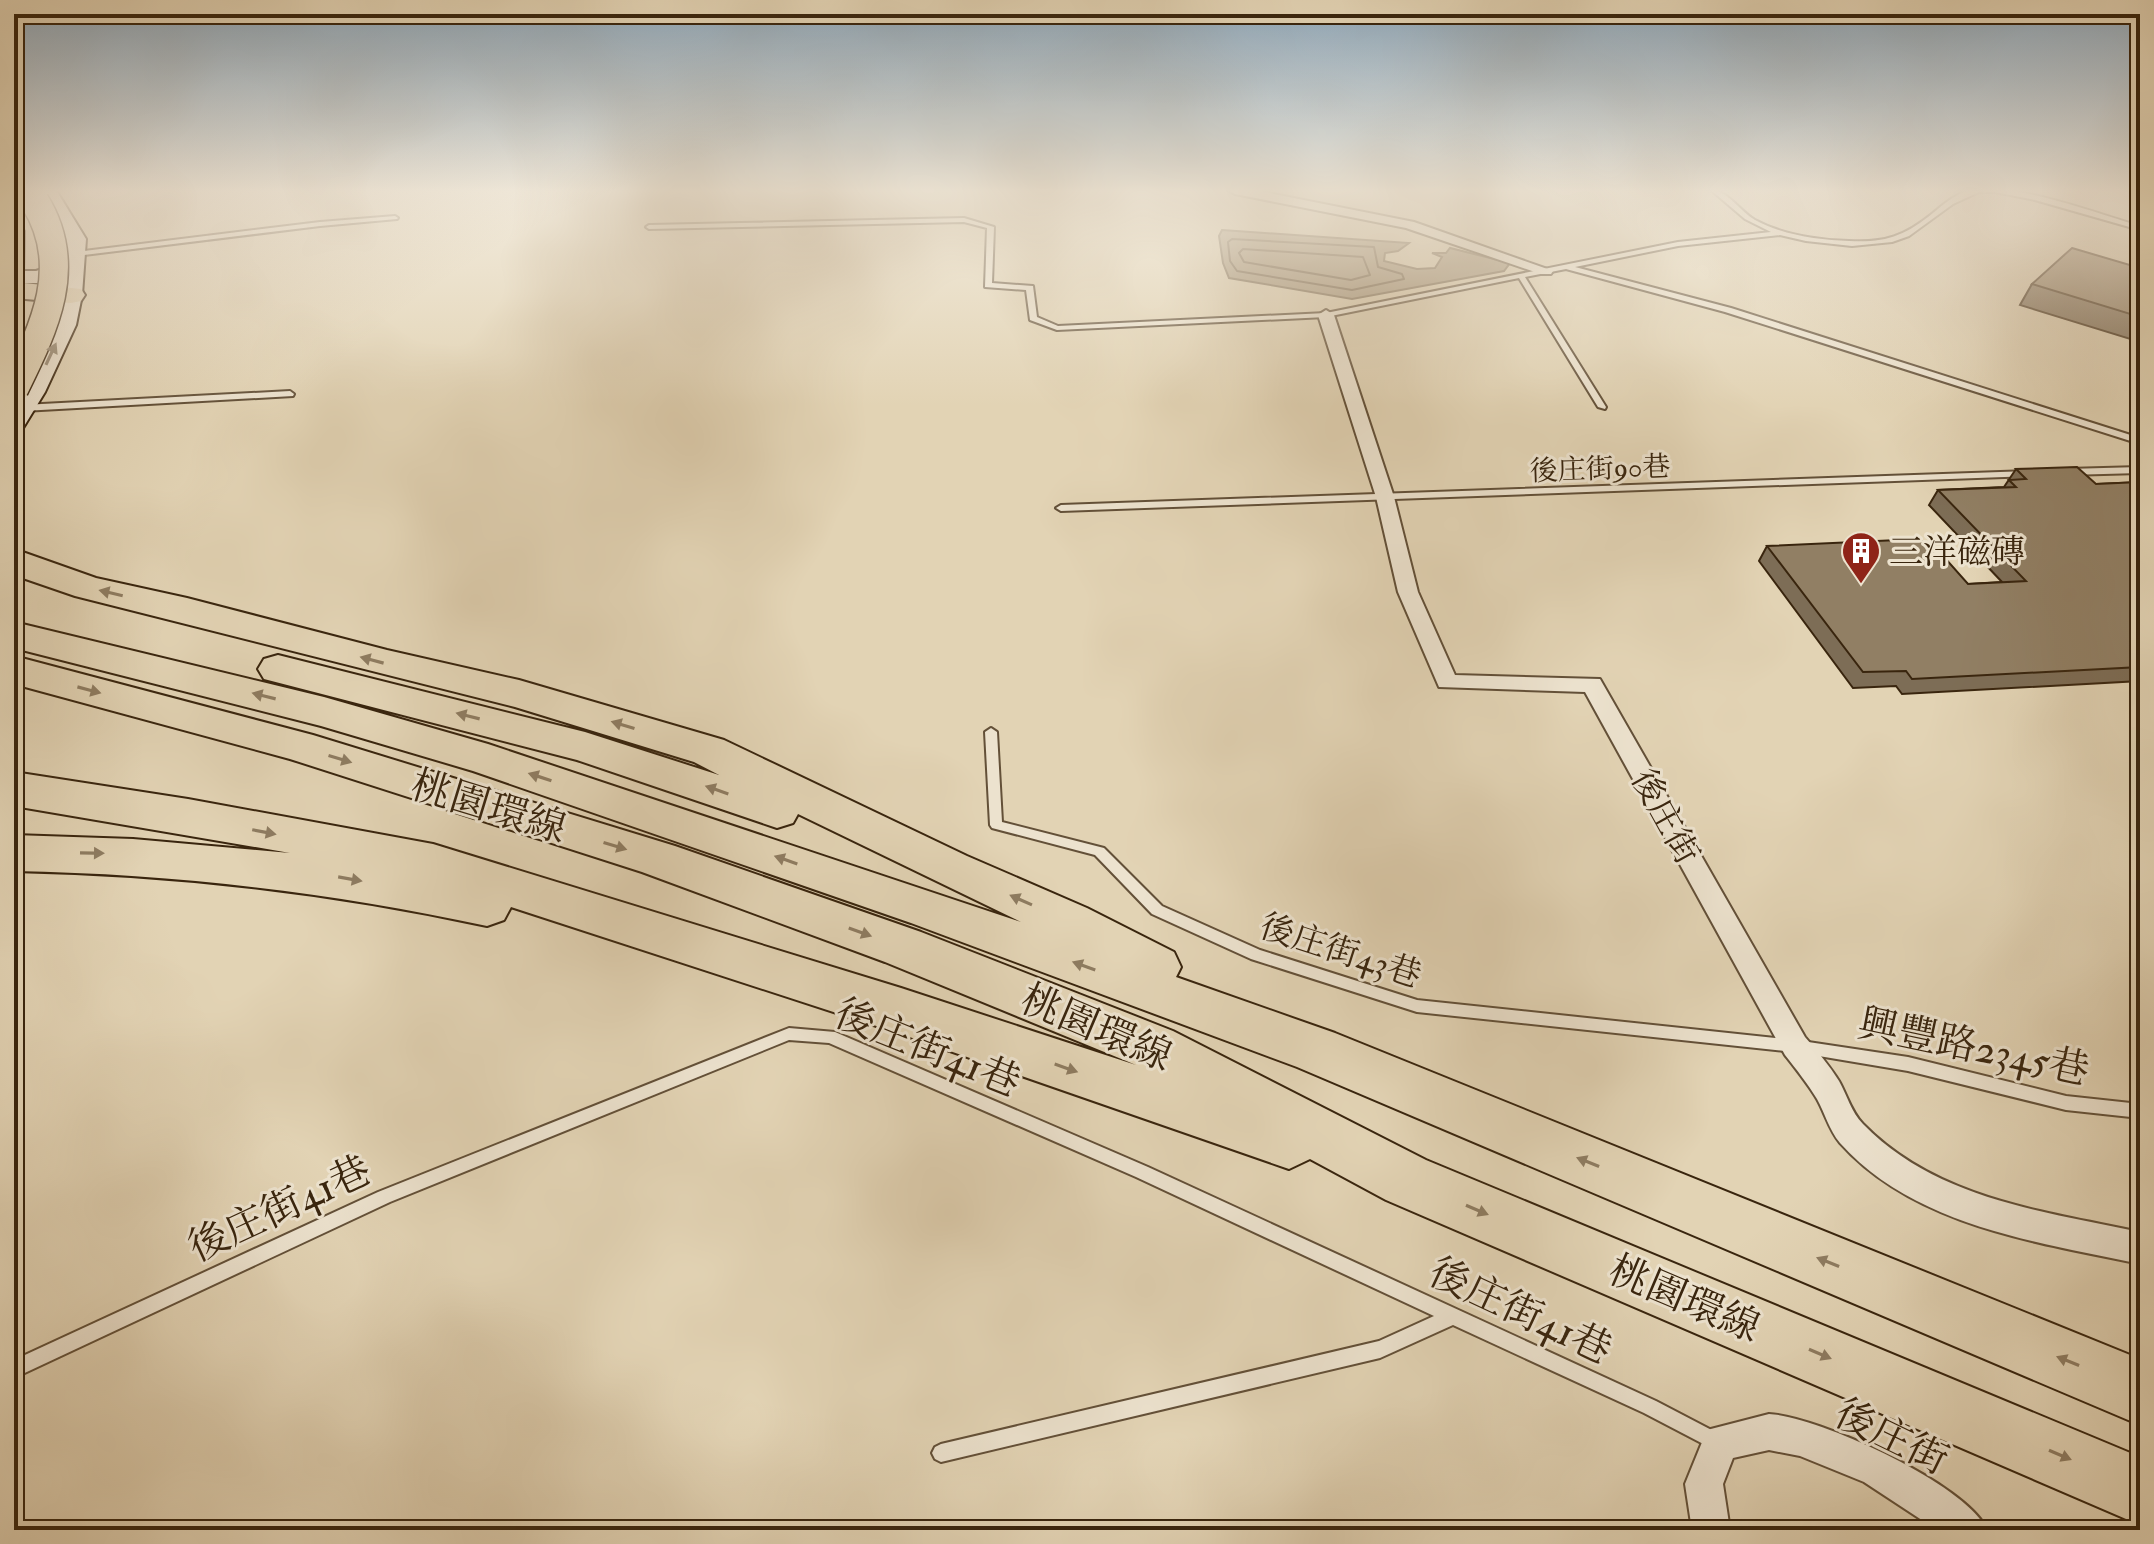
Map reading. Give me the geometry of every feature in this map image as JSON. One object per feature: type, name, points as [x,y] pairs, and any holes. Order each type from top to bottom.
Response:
[{"type":"highway","points":[[14,351],[20,340],[34,283],[34,262]]},
{"type":"highway","points":[[17,407],[41,334],[56,262]]},
{"type":"highway","points":[[14,290],[71,295]]},
{"type":"highway","points":[[14,560],[88,588],[519,694],[709,751],[950,869],[1070,922],[1316,1050]]},
{"type":"highway","points":[[14,607],[437,708],[585,747],[950,869]]},
{"type":"highway","name":"桃園環線","points":[[14,635],[324,712],[488,760],[928,909],[1316,1050],[2140,1392]]},
{"type":"highway","name":"桃園環線","points":[[14,670],[298,746],[658,859],[903,947],[1154,1048],[1406,1180],[2140,1491]]},
{"type":"highway","points":[[14,789],[188,816],[433,862],[901,1011],[1117,1086],[1406,1180]]},
{"type":"highway","points":[[14,853],[116,854],[321,874],[425,892],[725,957]]},
{"type":"main road","points":[[14,273],[16,277],[26,279],[71,262]]},
{"type":"main road","points":[[17,407],[65,325],[76,262]]},
{"type":"street","points":[[1519,262],[1546,271]]},
{"type":"street","name":"後庄街","points":[[1326,315],[1385,497],[1408,592],[1447,682],[1592,684],[1795,1046],[1827,1089],[1848,1130],[1885,1166],[1924,1189],[2002,1216],[2140,1248]]},
{"type":"street","name":"後庄街","points":[[1720,1443],[1772,1432],[1850,1455],[1943,1510],[1968,1530]]},
{"type":"street","points":[[1711,1530],[1704,1484],[1720,1443]]},
{"type":"lane","points":[[989,262],[988,285],[1030,288],[1033,318],[1057,328],[1326,315],[1584,262]]},
{"type":"lane","points":[[1564,266],[1728,310],[2140,441]]},
{"type":"lane","points":[[1521,276],[1602,407]]},
{"type":"lane","points":[[17,407],[290,394]]},
{"type":"lane","points":[[2061,473],[2140,470]]},
{"type":"lane","name":"後庄街90巷","points":[[1061,508],[2046,473]]},
{"type":"lane","name":"後庄街43巷","points":[[991,732],[996,825],[1099,851],[1157,910],[1256,955],[1417,1006],[1795,1046]]},
{"type":"lane","name":"後庄街41巷","points":[[14,1369],[384,1197],[789,1034],[830,1037],[1142,1172],[1650,1407],[1720,1443]]},
{"type":"lane","name":"興豐路2345巷","points":[[1795,1046],[1908,1064],[2066,1103],[2140,1111]]},
{"type":"lane","points":[[941,1453],[1380,1349],[1453,1316]]},
{"type":"water","points":[[1388,262],[1417,269],[1435,268],[1439,262],[1510,263],[1504,271],[1352,299],[1229,278],[1223,263]]},
{"type":"building","points":[[2056,262],[2120,262],[2140,268],[2140,317],[2032,284]]},
{"type":"building","name":"三洋磁磚","points":[[2077,467],[2096,484],[2140,482],[2140,667],[1912,679],[1906,671],[1863,672],[1767,546],[1920,539],[1938,559],[1945,558],[1968,584],[2026,581],[1938,490],[2016,487],[2009,480],[2026,479],[2016,469]]},
{"type":"place","name":"三洋磁磚","points":[[1861,585]]}]
